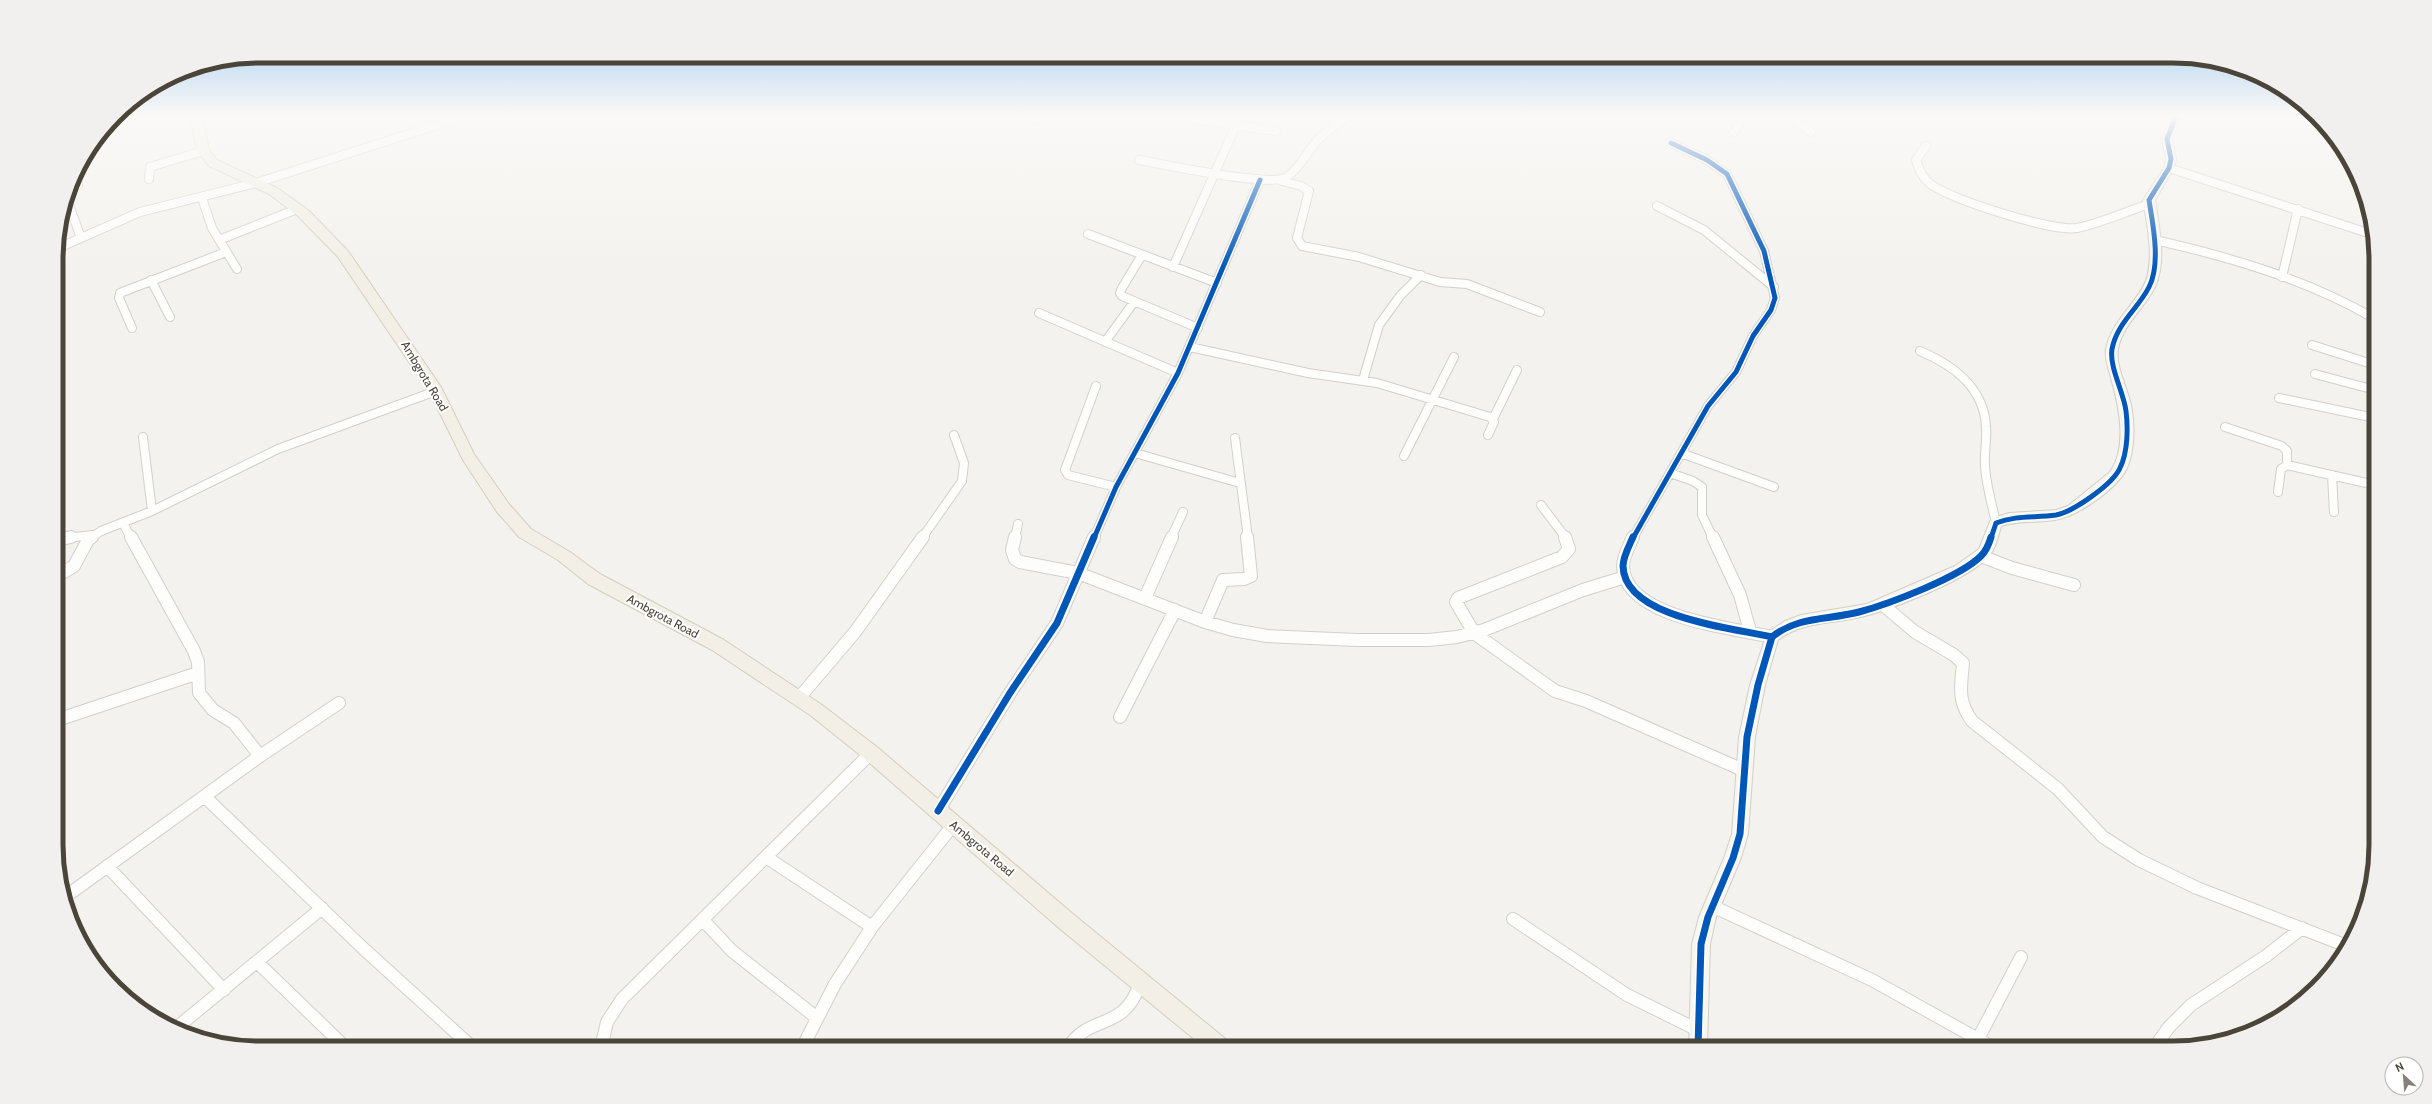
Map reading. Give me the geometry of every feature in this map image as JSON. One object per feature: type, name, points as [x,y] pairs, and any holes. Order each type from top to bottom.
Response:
[{"type":"main road","name":"Ambgrota Road","points":[[223,168],[273,191],[297,209],[343,254],[436,391],[468,456],[503,508],[525,533],[575,564],[594,579],[718,645],[799,698],[871,753],[1066,920],[1213,1041]]},
{"type":"street","points":[[149,179],[148,170],[150,168]]},
{"type":"street","points":[[63,246],[140,212],[202,198],[304,168]]},
{"type":"street","points":[[1187,168],[1260,180],[1282,180],[1301,186],[1310,194],[1297,238],[1299,244],[1359,257],[1440,282],[1467,284],[1540,312]]},
{"type":"street","points":[[1173,267],[1217,168]]},
{"type":"street","points":[[1282,180],[1288,176],[1295,168]]},
{"type":"street","points":[[1718,168],[1727,174],[1764,251],[1774,287],[1775,298],[1771,310],[1753,336],[1736,372],[1708,406],[1681,452],[1627,551],[1623,565],[1625,577],[1636,593],[1651,606],[1668,614],[1772,637]]},
{"type":"street","points":[[1918,168],[1933,186],[2026,220],[2057,228],[2076,228],[2149,204]]},
{"type":"street","points":[[1996,523],[2009,518],[2056,515],[2073,510],[2115,476],[2121,467],[2127,434],[2126,410],[2112,358],[2112,349],[2121,325],[2149,287],[2153,276],[2155,240],[2149,204],[2152,196],[2169,168],[2367,233]]},
{"type":"street","points":[[938,811],[1008,697],[1057,623],[1116,486],[1178,373],[1190,347],[1260,180]]},
{"type":"street","points":[[202,198],[207,216],[237,270]]},
{"type":"street","points":[[1657,206],[1704,230],[1774,287]]},
{"type":"street","points":[[70,208],[81,238]]},
{"type":"street","points":[[219,240],[297,209]]},
{"type":"street","points":[[2282,277],[2298,209]]},
{"type":"street","points":[[1088,234],[1217,283]]},
{"type":"street","points":[[2155,240],[2215,254],[2282,277],[2334,298],[2369,316]]},
{"type":"street","points":[[132,328],[118,295],[123,290],[226,252]]},
{"type":"street","points":[[1142,255],[1120,293],[1134,302],[1198,328]]},
{"type":"street","points":[[1364,380],[1379,325],[1400,296],[1421,275]]},
{"type":"street","points":[[151,280],[170,317]]},
{"type":"street","points":[[1105,342],[1134,302]]},
{"type":"street","points":[[1039,313],[1178,373]]},
{"type":"street","points":[[2312,345],[2369,363]]},
{"type":"street","points":[[1190,347],[1308,373],[1364,380],[1432,399],[1493,419]]},
{"type":"street","points":[[1699,1041],[1700,957],[1704,930],[1712,906],[1732,862],[1740,833],[1744,802],[1743,770],[1748,734],[1772,637],[1780,629],[1796,623],[1859,612],[1882,605],[1970,564],[1981,556],[1989,544],[1996,523],[1987,479],[1986,421],[1981,407],[1973,390],[1954,367],[1920,351]]},
{"type":"street","points":[[1404,456],[1454,358]]},
{"type":"street","points":[[1488,434],[1494,425],[1493,419],[1517,370]]},
{"type":"street","points":[[2315,374],[2369,388]]},
{"type":"street","points":[[1096,386],[1065,470],[1068,475],[1116,486]]},
{"type":"street","points":[[63,539],[81,535],[93,535],[152,512],[278,449],[436,391]]},
{"type":"street","points":[[2279,398],[2369,417]]},
{"type":"street","points":[[2225,427],[2282,446],[2287,451],[2287,465]]},
{"type":"street","points":[[799,698],[882,596],[962,481],[966,471],[965,462],[954,434]]},
{"type":"street","points":[[143,437],[152,512]]},
{"type":"street","points":[[1205,622],[1223,580],[1229,578],[1245,580],[1251,576],[1235,438]]},
{"type":"street","points":[[1681,452],[1774,487]]},
{"type":"street","points":[[1135,453],[1240,483]]},
{"type":"street","points":[[2278,492],[2281,469],[2287,465],[2369,484]]},
{"type":"street","points":[[1670,473],[1693,481],[1702,487],[1702,515],[1740,595],[1750,631]]},
{"type":"street","points":[[2332,475],[2334,512]]},
{"type":"street","points":[[1541,505],[1566,539],[1569,547],[1568,553],[1562,557],[1458,598],[1458,606],[1474,633],[1559,693],[1586,701],[1743,770]]},
{"type":"street","points":[[1145,598],[1184,512]]},
{"type":"street","points":[[123,523],[194,651],[198,672],[199,693],[206,702],[234,723],[260,756]]},
{"type":"street","points":[[1018,524],[1012,550],[1015,559],[1078,573],[1205,622],[1267,636],[1430,640],[1474,633],[1597,585],[1625,577]]},
{"type":"street","points":[[63,572],[74,566],[83,546],[93,535]]},
{"type":"street","points":[[1981,556],[2012,568],[2074,585]]},
{"type":"street","points":[[1882,605],[1915,632],[1959,659],[1963,667],[1960,698],[1964,710],[1972,721],[2048,780],[2066,796],[2095,830],[2111,843],[2188,884],[2342,944]]},
{"type":"street","points":[[1120,717],[1174,610]]},
{"type":"street","points":[[63,718],[198,672]]},
{"type":"street","points":[[69,893],[260,756],[339,703]]},
{"type":"street","points":[[602,1041],[603,1030],[610,1015],[618,1004],[871,753]]},
{"type":"street","points":[[205,797],[365,950],[465,1041]]},
{"type":"street","points":[[806,1041],[835,984],[872,927],[954,824]]},
{"type":"street","points":[[766,857],[872,927]]},
{"type":"street","points":[[107,866],[224,990]]},
{"type":"street","points":[[1712,906],[1872,980],[1982,1041]]},
{"type":"street","points":[[181,1025],[322,908]]},
{"type":"street","points":[[1513,919],[1588,970],[1673,1020],[1700,1031]]},
{"type":"street","points":[[703,920],[732,951],[817,1018]]},
{"type":"street","points":[[2159,1041],[2169,1027],[2191,1006],[2266,956],[2302,928]]},
{"type":"street","points":[[1978,1039],[2021,957]]},
{"type":"street","points":[[257,962],[339,1041]]},
{"type":"street","points":[[1072,1041],[1076,1035],[1111,1020],[1130,1006],[1141,981]]},
{"type":"cycle path","points":[[1718,168],[1727,174],[1764,251],[1774,287],[1775,298],[1771,310],[1753,336],[1736,372],[1708,406],[1635,533],[1623,565],[1625,577],[1636,593],[1651,606],[1668,614],[1772,637]]},
{"type":"cycle path","points":[[1698,1041],[1700,1018],[1699,974],[1701,944],[1712,905],[1733,858],[1742,826],[1743,770],[1747,737],[1762,668],[1772,637],[1781,630],[1801,621],[1859,612],[1903,596],[1942,579],[1960,570],[1981,556],[1988,545],[1996,523],[2009,518],[2056,515],[2073,510],[2115,476],[2121,467],[2127,434],[2126,410],[2112,358],[2112,349],[2121,325],[2149,287],[2153,276],[2155,240],[2149,200],[2169,168]]},
{"type":"cycle path","points":[[938,811],[1010,693],[1057,623],[1116,487],[1178,373],[1260,180]]}]
